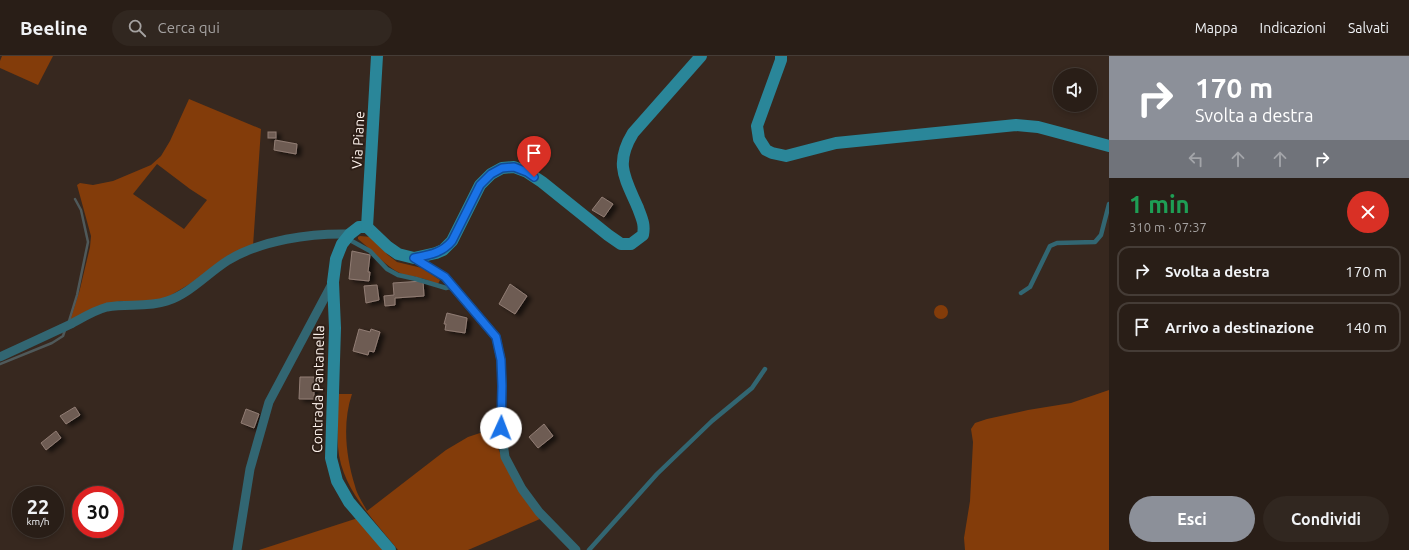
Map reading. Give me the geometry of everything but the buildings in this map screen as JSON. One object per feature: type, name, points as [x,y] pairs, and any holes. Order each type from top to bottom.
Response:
[{"type":"street","name":"Via Piane","points":[[367,227],[378,56]]},
{"type":"street","points":[[414,258],[436,253],[448,246],[452,241],[480,185],[491,174],[502,168],[514,167],[527,172],[542,182],[621,244],[631,244],[638,240],[643,235],[644,225],[627,186],[622,168],[626,145],[638,127],[701,56]]},
{"type":"street","points":[[780,56],[778,66],[757,126],[759,139],[766,150],[772,153],[786,156],[836,143],[1016,125],[1038,127],[1109,146]]},
{"type":"street","points":[[0,357],[106,307],[154,305],[168,301],[183,293],[242,253],[260,246],[300,237],[330,233],[348,236],[359,227],[367,227],[388,248],[398,254],[414,258],[445,277],[496,337],[501,360],[501,428],[505,457],[522,489],[539,512],[576,550]]},
{"type":"street","name":"Contrada Pantanella","points":[[348,236],[342,244],[336,259],[333,282],[335,328],[331,458],[337,480],[348,502],[390,550]]},
{"type":"street","points":[[237,550],[250,469],[269,402],[333,282]]},
{"type":"lane","points":[[1021,294],[1030,287],[1050,246],[1057,242],[1095,242],[1101,235],[1109,204]]},
{"type":"lane","points":[[348,236],[370,251],[387,269],[398,275],[446,288],[454,286]]},
{"type":"lane","points":[[589,550],[657,474],[712,421],[752,388],[765,370]]},
{"type":"shaded area","points":[[2,56],[53,56],[38,85],[0,68]]},
{"type":"shaded area","points":[[189,99],[261,129],[253,246],[168,297],[156,301],[120,301],[70,321],[80,289],[90,247],[91,236],[77,185],[80,183],[93,185],[113,181],[151,165],[161,156],[170,141]],"holes":[[[157,164],[207,200],[184,229],[133,194]]]},
{"type":"shaded area","points":[[360,236],[371,237],[397,262],[422,268],[440,280],[438,284],[402,274],[397,271],[385,263],[358,239]]},
{"type":"shaded area","points":[[941,305],[946,307],[948,312],[946,317],[941,319],[936,317],[934,312],[936,307]]},
{"type":"shaded area","points":[[1109,390],[1109,550],[965,550],[964,538],[970,501],[973,442],[971,429],[975,423],[1028,410],[1071,403]]},
{"type":"shaded area","points":[[338,394],[352,394],[346,428],[347,452],[356,489],[367,511],[446,450],[468,437],[495,428],[498,448],[507,469],[540,519],[468,550],[398,550],[369,515],[345,476],[340,462],[338,447]]},
{"type":"shaded area","points":[[358,518],[386,550],[259,550]]},
{"type":"waterway","points":[[69,321],[77,295],[88,242],[81,210],[75,199]]},
{"type":"waterway","points":[[0,364],[52,343],[63,336],[65,330]]},
{"type":"route","points":[[501,428],[501,360],[496,337],[445,277],[414,258],[436,253],[448,246],[452,241],[480,185],[491,174],[502,168],[514,167],[527,172],[534,177]]}]
